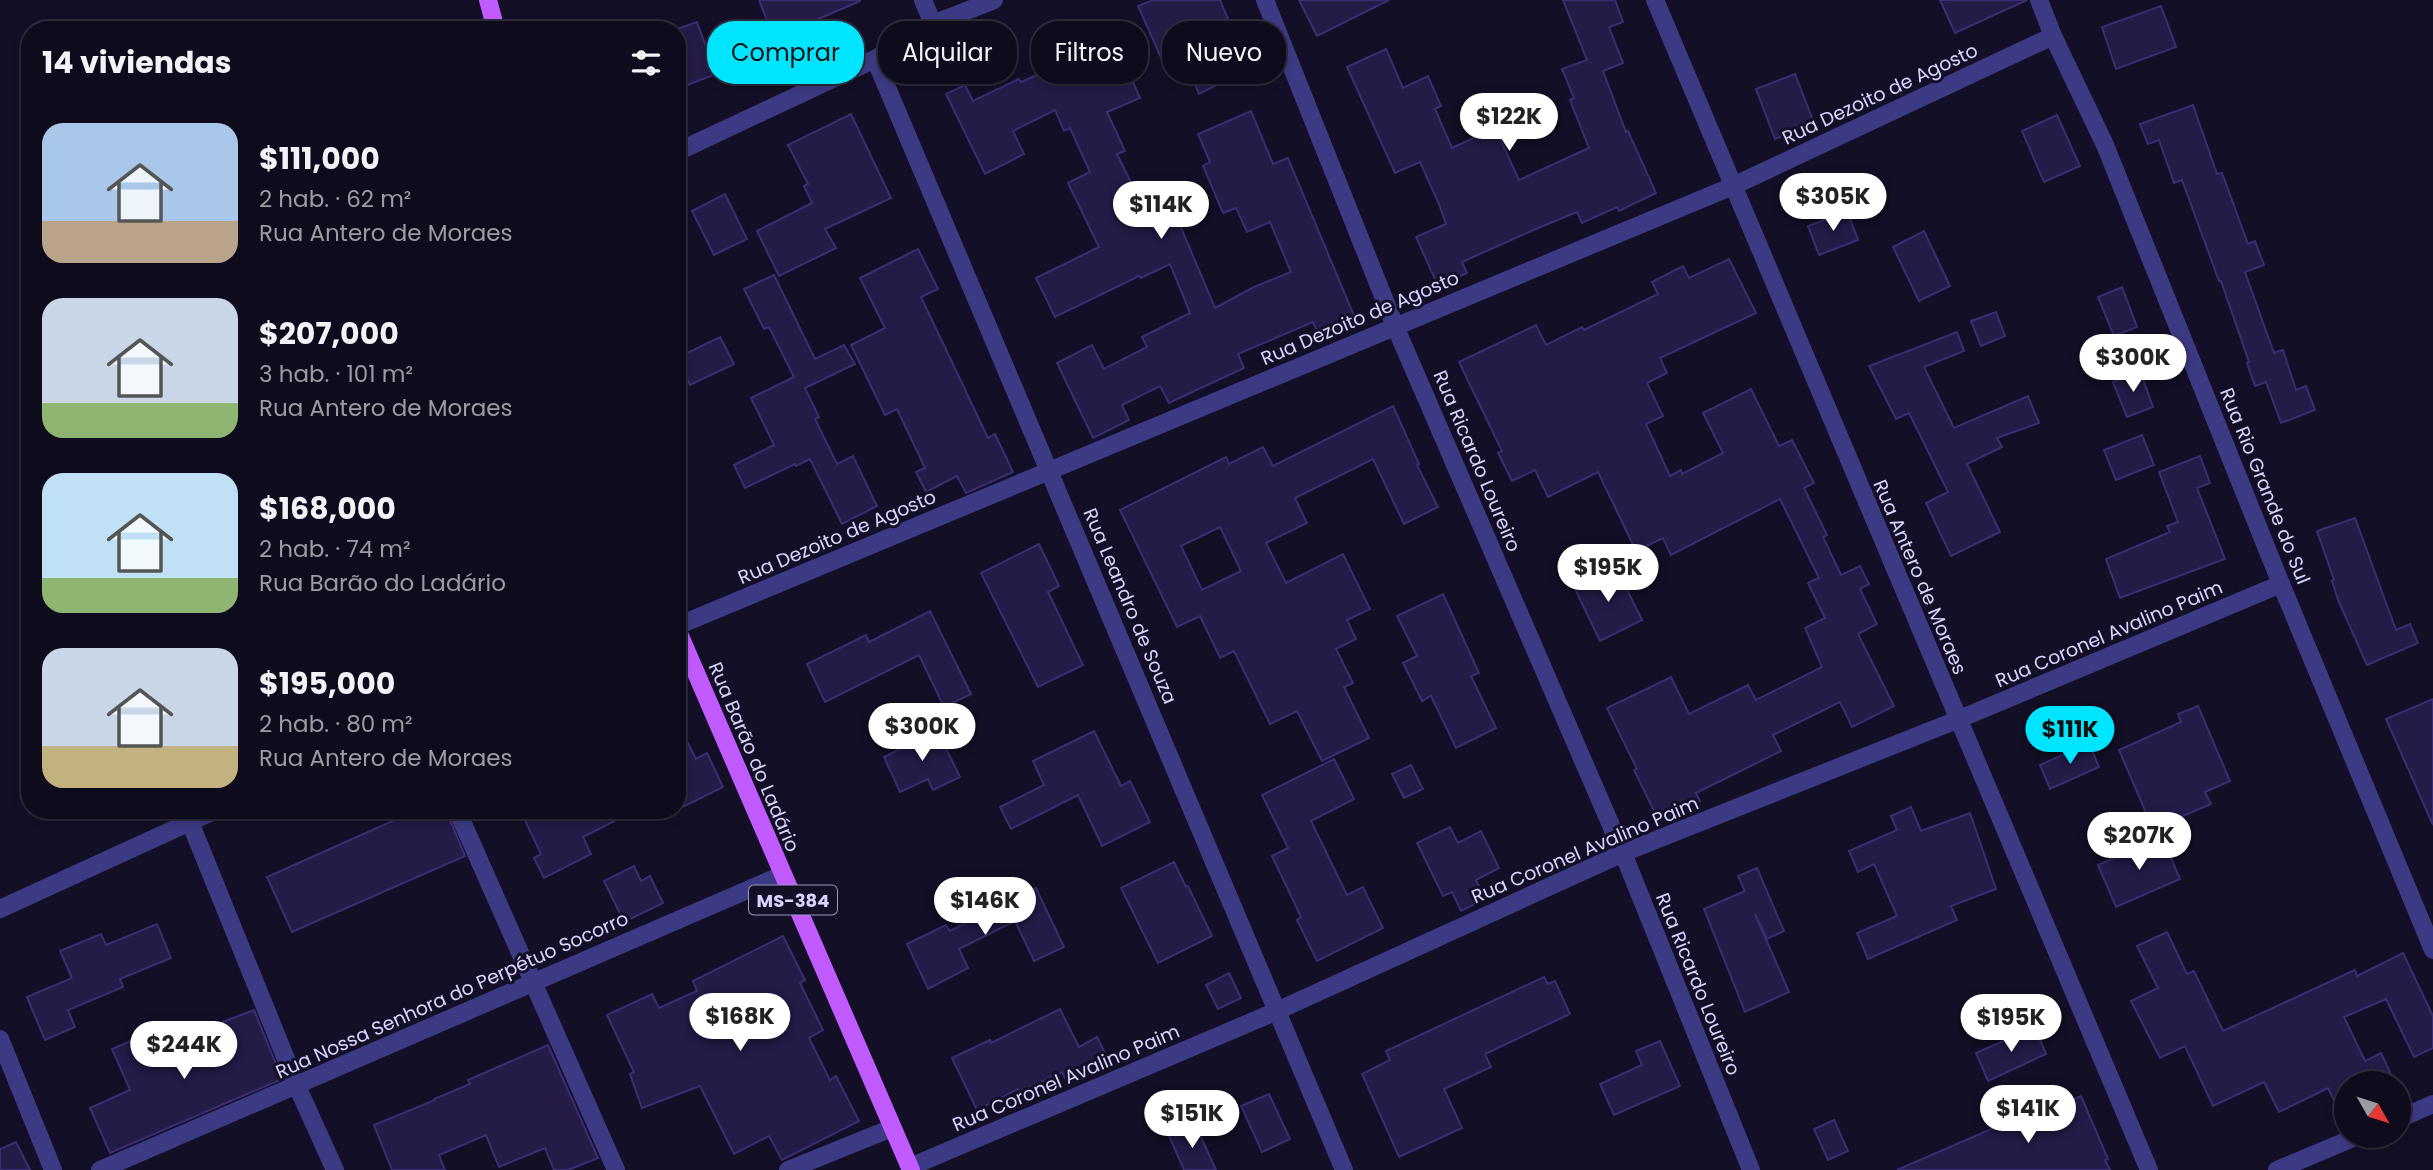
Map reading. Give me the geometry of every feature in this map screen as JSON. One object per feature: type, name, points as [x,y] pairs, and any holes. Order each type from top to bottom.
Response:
[{"type":"main road","points":[[488,0],[494,21]]},
{"type":"main road","name":"Rua Barão do Ladário","points":[[686,648],[910,1169]]},
{"type":"street","points":[[923,0],[932,21]]},
{"type":"street","points":[[941,21],[994,0]]},
{"type":"street","name":"Rua Ricardo Loureiro","points":[[1265,0],[1395,326],[1623,853],[1751,1170]]},
{"type":"street","name":"Rua Antero de Moraes","points":[[1655,0],[2149,1170]]},
{"type":"street","name":"Rua Rio Grande do Sul","points":[[2039,0],[2053,36],[2105,145],[2281,584],[2433,950]]},
{"type":"street","name":"Rua Dezoito de Agosto","points":[[686,623],[1732,186],[2053,36]]},
{"type":"street","points":[[686,148],[878,57]]},
{"type":"street","name":"Rua Leandro de Souza","points":[[875,59],[1344,1170]]},
{"type":"street","name":"Rua Coronel Avalino Paim","points":[[910,1169],[1276,1011],[1623,853],[1957,720],[2281,584]]},
{"type":"street","points":[[0,909],[196,819]]},
{"type":"street","points":[[461,819],[616,1170]]},
{"type":"street","points":[[190,822],[297,1086],[335,1170]]},
{"type":"street","name":"Rua Nossa Senhora do Perpétuo Socorro","points":[[100,1170],[782,875]]},
{"type":"street","points":[[0,1039],[53,1170]]},
{"type":"street","points":[[2412,1113],[2433,1104]]},
{"type":"street","points":[[788,1170],[892,1128]]},
{"type":"street","points":[[2277,1170],[2334,1146]]},
{"type":"building","points":[[759,0],[860,0],[814,21],[767,21]]},
{"type":"building","points":[[1153,0],[1220,0],[1229,21],[1162,21],[1162,60],[1148,28],[1148,21],[1145,21],[1138,6]]},
{"type":"building","points":[[1299,0],[1389,0],[1317,36]]},
{"type":"building","points":[[1563,0],[1615,0],[1623,22],[1609,27],[1623,63],[1603,71],[1626,132],[1628,131],[1656,193],[1619,211],[1617,207],[1582,223],[1577,212],[1538,228],[1462,262],[1467,273],[1438,286],[1416,237],[1446,224],[1439,204],[1420,162],[1395,173],[1347,67],[1386,49],[1403,88],[1428,76],[1441,106],[1435,109],[1452,148],[1495,128],[1519,180],[1589,148],[1570,100],[1574,98],[1562,69],[1587,60]]},
{"type":"building","points":[[1940,0],[2027,0],[1955,33]]},
{"type":"building","points":[[2161,6],[2176,47],[2116,69],[2102,27]]},
{"type":"building","points":[[697,22],[707,49],[707,77],[686,86],[686,26]]},
{"type":"building","points":[[1795,74],[1814,123],[1775,139],[1756,89]]},
{"type":"building","points":[[1031,78],[1031,84],[1134,84],[1140,98],[1107,112],[1125,151],[1117,154],[1153,228],[1177,218],[1215,308],[1254,287],[1291,272],[1270,222],[1247,232],[1236,208],[1223,213],[1203,166],[1210,162],[1198,134],[1251,111],[1273,164],[1288,158],[1357,323],[1320,339],[1313,322],[1238,354],[1244,368],[1169,403],[1160,386],[1122,405],[1129,420],[1093,438],[1057,363],[1092,345],[1104,369],[1147,347],[1142,337],[1190,313],[1170,264],[1055,317],[1036,278],[1099,247],[1068,183],[1090,172],[1070,128],[1064,131],[1055,110],[1013,131],[1024,154],[985,174],[946,94],[965,85],[973,101],[1009,84],[1017,84],[1019,79],[1021,82]]},
{"type":"building","points":[[1195,84],[1219,84],[1199,94]]},
{"type":"building","points":[[2193,105],[2217,174],[2222,173],[2248,244],[2255,241],[2264,265],[2245,272],[2274,353],[2283,350],[2296,390],[2306,386],[2315,410],[2281,423],[2266,382],[2255,386],[2221,281],[2182,180],[2174,183],[2159,140],[2148,144],[2140,124]]},
{"type":"building","points":[[851,114],[891,198],[825,229],[836,248],[779,276],[757,231],[812,203],[804,186],[808,184],[788,145]]},
{"type":"building","points":[[2057,115],[2080,166],[2044,182],[2022,131]]},
{"type":"building","points":[[725,194],[747,239],[714,255],[692,211]]},
{"type":"building","points":[[1847,211],[1858,240],[1819,255],[1808,226]]},
{"type":"building","points":[[1924,231],[1950,286],[1919,301],[1893,247]]},
{"type":"building","points":[[918,249],[938,289],[921,297],[988,438],[995,434],[1013,472],[966,493],[957,476],[926,492],[916,472],[925,468],[897,409],[885,415],[851,345],[885,328],[860,278]]},
{"type":"building","points":[[1729,259],[1756,313],[1660,358],[1667,373],[1647,383],[1663,416],[1646,424],[1670,476],[1681,470],[1682,474],[1723,453],[1703,413],[1751,389],[1779,446],[1792,440],[1814,483],[1804,488],[1827,535],[1823,537],[1841,575],[1860,566],[1869,584],[1860,589],[1877,624],[1858,634],[1894,706],[1852,727],[1840,702],[1773,735],[1781,751],[1696,793],[1700,801],[1659,821],[1607,708],[1671,677],[1689,714],[1748,685],[1756,700],[1822,667],[1805,628],[1825,618],[1808,583],[1819,578],[1780,499],[1671,555],[1663,538],[1636,551],[1598,472],[1548,497],[1535,470],[1512,481],[1498,453],[1502,451],[1459,362],[1536,325],[1546,345],[1658,294],[1652,282],[1683,266],[1689,278]]},
{"type":"building","points":[[774,275],[815,359],[844,345],[855,364],[805,388],[819,417],[815,419],[837,464],[853,456],[877,506],[842,524],[810,459],[745,488],[734,465],[774,445],[751,398],[794,377],[769,327],[764,329],[744,289]]},
{"type":"building","points":[[2122,287],[2137,327],[2114,336],[2098,297]]},
{"type":"building","points":[[1996,312],[2005,336],[1981,346],[1971,321]]},
{"type":"building","points":[[1957,332],[1964,351],[1924,367],[1954,428],[2028,396],[2039,423],[1997,438],[2002,447],[1967,464],[2000,532],[1951,556],[1926,503],[1948,492],[1909,413],[1896,419],[1869,366]]},
{"type":"building","points":[[720,337],[734,364],[690,385],[686,377],[686,354]]},
{"type":"building","points":[[2140,371],[2153,407],[2127,417],[2113,382]]},
{"type":"building","points":[[1393,406],[1438,507],[1404,524],[1373,459],[1295,498],[1307,523],[1266,543],[1286,583],[1343,554],[1370,609],[1347,620],[1356,639],[1336,649],[1353,683],[1344,687],[1369,738],[1322,761],[1297,711],[1270,724],[1234,651],[1220,658],[1200,616],[1177,627],[1120,510],[1226,457],[1229,464],[1263,447],[1273,466]],"holes":[[[1220,527],[1241,571],[1202,590],[1181,546]]]},
{"type":"building","points":[[2142,435],[2154,465],[2116,480],[2104,450]]},
{"type":"building","points":[[2200,456],[2210,483],[2197,488],[2225,559],[2120,598],[2106,559],[2170,532],[2167,526],[2178,522],[2159,472]]},
{"type":"building","points":[[2355,518],[2396,630],[2410,624],[2418,643],[2367,665],[2338,600],[2317,531]]},
{"type":"building","points":[[1039,544],[1059,586],[1048,592],[1083,665],[1038,687],[981,573]]},
{"type":"building","points":[[1616,567],[1642,620],[1600,641],[1574,587]]},
{"type":"building","points":[[1443,594],[1479,673],[1471,676],[1496,728],[1456,748],[1431,696],[1422,701],[1403,663],[1417,656],[1397,616]]},
{"type":"building","points":[[930,611],[971,694],[944,707],[919,655],[825,702],[807,664],[866,635],[869,642]]},
{"type":"building","points":[[2433,699],[2433,825],[2386,719]]},
{"type":"building","points":[[2198,706],[2230,781],[2205,792],[2211,804],[2153,829],[2119,750],[2181,722],[2178,714]]},
{"type":"building","points":[[937,730],[960,777],[933,790],[928,779],[900,792],[884,757]]},
{"type":"building","points":[[1094,731],[1121,786],[1130,781],[1150,822],[1102,846],[1078,795],[1011,829],[1000,807],[1044,785],[1033,761]]},
{"type":"building","points":[[686,739],[696,759],[707,753],[723,787],[686,806]]},
{"type":"building","points":[[2089,743],[2099,767],[2050,789],[2040,765]]},
{"type":"building","points":[[1334,759],[1354,799],[1311,821],[1347,895],[1363,887],[1383,928],[1317,961],[1297,920],[1301,917],[1272,856],[1288,848],[1262,795]]},
{"type":"building","points":[[1411,765],[1423,789],[1404,798],[1392,774]]},
{"type":"building","points":[[1911,807],[1921,831],[1970,813],[1996,889],[1951,906],[1957,920],[1868,959],[1857,933],[1897,916],[1874,864],[1858,872],[1849,851],[1897,830],[1891,816]]},
{"type":"building","points":[[397,819],[450,819],[465,856],[292,932],[267,877]]},
{"type":"building","points":[[524,819],[618,819],[583,837],[591,854],[544,878],[534,858],[541,854]]},
{"type":"building","points":[[1450,827],[1458,843],[1481,831],[1499,868],[1476,880],[1485,899],[1461,911],[1452,892],[1443,896],[1417,843]]},
{"type":"building","points":[[2162,837],[2180,879],[2116,907],[2098,865]]},
{"type":"building","points":[[1174,862],[1212,936],[1158,963],[1121,888]]},
{"type":"building","points":[[634,866],[641,881],[650,876],[663,903],[624,922],[604,881]]},
{"type":"building","points":[[1757,868],[1784,931],[1767,939],[1755,914],[1789,992],[1745,1012],[1704,909],[1745,891],[1738,876]]},
{"type":"building","points":[[1036,888],[1064,947],[1034,961],[1015,921],[959,949],[968,968],[928,989],[907,944],[946,925],[950,931]]},
{"type":"building","points":[[157,924],[171,958],[120,979],[123,987],[68,1010],[75,1027],[45,1040],[27,997],[72,978],[60,951],[101,934],[106,945]]},
{"type":"building","points":[[2167,932],[2187,974],[2194,971],[2223,1031],[2355,970],[2357,976],[2403,953],[2433,1016],[2433,1048],[2414,1057],[2386,999],[2344,1017],[2365,1061],[2381,1053],[2389,1071],[2334,1071],[2334,1100],[2328,1088],[2279,1112],[2264,1082],[2213,1106],[2185,1046],[2160,1058],[2131,1001],[2158,988],[2137,946]]},
{"type":"building","points":[[783,936],[805,980],[800,983],[823,1030],[809,1038],[830,1080],[836,1076],[859,1121],[782,1160],[769,1136],[734,1154],[700,1086],[642,1108],[630,1074],[634,1072],[607,1015],[652,994],[659,1008],[697,991],[693,981]]},
{"type":"building","points":[[1229,973],[1241,998],[1218,1009],[1206,985]]},
{"type":"building","points":[[1544,977],[1548,984],[1555,981],[1570,1014],[1485,1054],[1491,1067],[1444,1089],[1462,1128],[1399,1157],[1362,1074],[1390,1060],[1386,1051]]},
{"type":"building","points":[[1060,1009],[1079,1047],[1097,1037],[1107,1057],[1065,1078],[1062,1072],[1020,1092],[1018,1089],[977,1110],[952,1058],[990,1040],[991,1043]]},
{"type":"building","points":[[254,1010],[282,1079],[110,1153],[90,1108],[130,1090],[112,1049],[160,1028],[177,1067],[221,1048],[212,1026]]},
{"type":"building","points":[[2035,1027],[2046,1054],[1988,1081],[1976,1053]]},
{"type":"building","points":[[1660,1041],[1680,1086],[1614,1115],[1600,1084],[1642,1065],[1636,1051]]},
{"type":"building","points":[[548,1045],[598,1158],[568,1170],[554,1170],[545,1148],[499,1167],[486,1135],[439,1155],[445,1170],[392,1170],[374,1125],[470,1084],[468,1080]]},
{"type":"building","points":[[1269,1094],[1290,1139],[1262,1152],[1241,1106]]},
{"type":"building","points":[[2081,1096],[2108,1159],[2105,1160],[2110,1170],[1897,1170],[2005,1123],[2007,1128]]},
{"type":"building","points":[[1834,1120],[1848,1151],[1828,1160],[1814,1129]]},
{"type":"building","points":[[1195,1124],[1216,1170],[1184,1170],[1169,1136]]},
{"type":"building","points":[[16,1142],[30,1170],[0,1170],[0,1149]]}]
